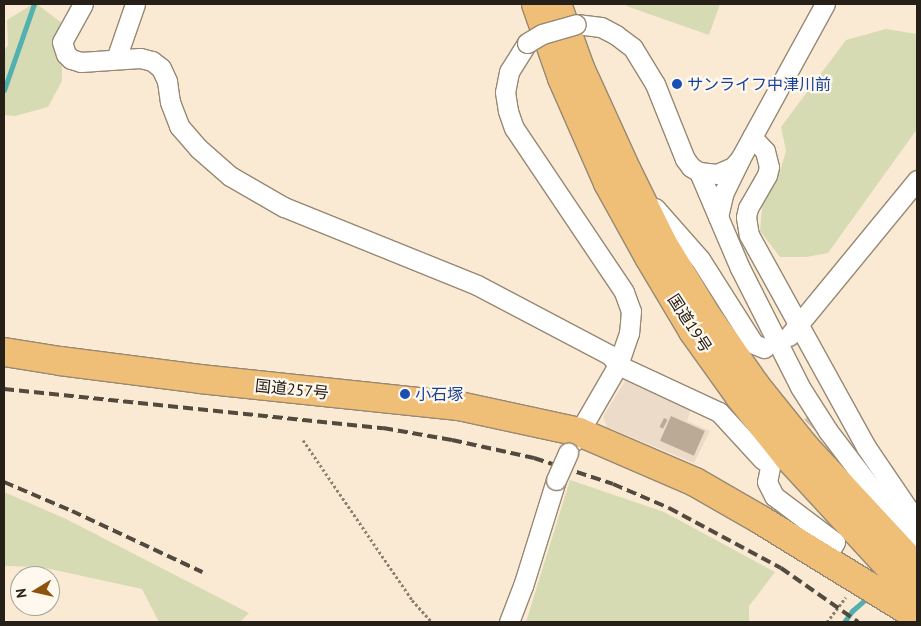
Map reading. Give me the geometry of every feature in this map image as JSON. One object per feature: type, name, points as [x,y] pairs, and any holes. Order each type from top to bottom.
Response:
[{"type":"highway","name":"国道19号","points":[[536,4],[562,78],[608,183],[688,322],[729,404],[788,457],[836,541],[917,597]]},
{"type":"highway","name":"国道19号","points":[[557,4],[580,68],[627,171],[663,244],[707,316],[756,386],[805,447],[917,568]]},
{"type":"highway","name":"国道257号","points":[[4,352],[200,379],[459,406],[694,482],[836,541]]},
{"type":"highway","points":[[836,541],[859,580],[917,616]]},
{"type":"street","points":[[83,4],[62,42],[66,54],[71,59],[81,62],[140,58],[152,61],[161,68],[167,81],[170,102],[179,126],[198,148],[230,176],[284,207],[478,285],[610,355],[618,365],[729,404],[766,463],[767,482],[774,496],[836,541]]},
{"type":"street","points":[[116,59],[136,4]]},
{"type":"street","points":[[718,217],[724,192],[740,158],[825,4]]},
{"type":"street","points":[[509,622],[523,586],[556,480],[573,443],[603,395],[618,365],[629,333],[631,311],[624,292],[524,144],[514,128],[508,110],[506,92],[509,72],[527,43],[542,34],[576,24],[601,27],[616,34],[633,48],[655,84],[685,159],[698,172],[772,335],[800,387],[828,431],[917,548]]},
{"type":"street","points":[[752,137],[765,152],[769,167],[767,175],[748,208],[746,225],[749,235],[794,330],[835,402],[917,522]]},
{"type":"street","points":[[698,172],[709,174],[726,171],[740,158]]},
{"type":"street","points":[[627,171],[662,217],[700,259],[754,344],[764,348]]},
{"type":"street","points":[[794,330],[917,180]]},
{"type":"path","points":[[303,440],[412,600],[432,622]]},
{"type":"path","points":[[827,622],[859,580]]},
{"type":"shaded area","points":[[628,376],[692,407],[687,421],[710,431],[694,463],[607,427],[603,417]]},
{"type":"green space","points":[[33,4],[37,4],[63,24],[56,47],[62,65],[62,81],[48,107],[15,116],[4,115],[4,51],[8,45],[7,20]]},
{"type":"green space","points":[[624,4],[720,4],[709,35]]},
{"type":"green space","points":[[886,29],[917,34],[917,129],[828,253],[806,257],[780,257],[760,231],[763,197],[780,171],[786,151],[781,127],[846,40]]},
{"type":"green space","points":[[570,480],[664,512],[775,572],[749,606],[749,622],[526,622]]},
{"type":"green space","points":[[4,492],[66,519],[249,613],[240,622],[159,622],[142,589],[60,571],[60,566],[4,566]]},
{"type":"building","points":[[671,416],[705,431],[694,456],[660,441]]},
{"type":"building","points":[[664,418],[668,420],[663,429],[659,427]]},
{"type":"waterway","points":[[4,90],[34,4]]},
{"type":"waterway","points":[[844,622],[852,611],[866,599]]},
{"type":"tunnel","points":[[791,446],[830,407]]},
{"type":"railway","points":[[4,389],[383,428],[452,440],[534,458],[613,484],[669,508],[781,568],[858,622]]},
{"type":"railway","points":[[4,482],[72,511],[202,572]]},
{"type":"place","name":"サンライフ中津川前","points":[[677,84]]},
{"type":"place","name":"小石塚","points":[[405,394]]}]
